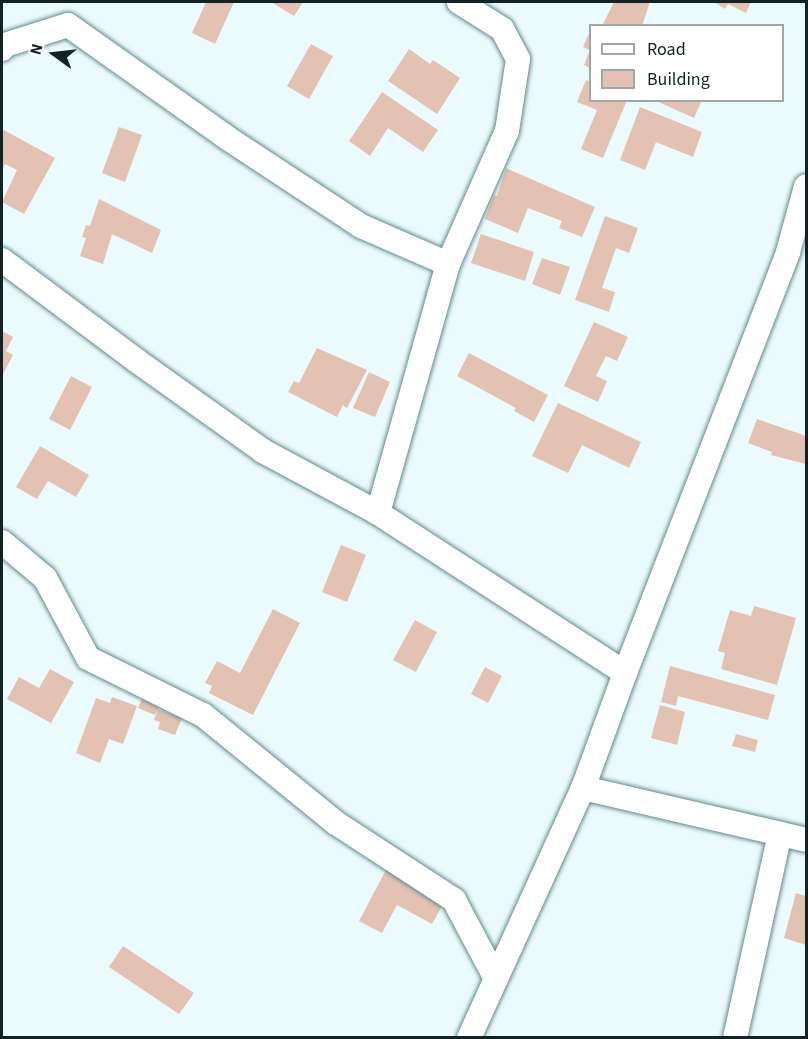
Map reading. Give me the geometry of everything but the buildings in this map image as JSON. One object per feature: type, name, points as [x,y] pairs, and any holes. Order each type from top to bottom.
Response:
[{"type":"street","points":[[378,513],[448,264],[507,131],[518,59],[502,29],[459,2]]},
{"type":"street","points":[[2,49],[5,45],[68,25],[226,137],[361,226],[448,264]]},
{"type":"street","points":[[469,1038],[583,788],[625,673],[788,252],[807,186]]},
{"type":"street","points":[[2,260],[263,451],[378,513],[625,673]]},
{"type":"street","points":[[2,542],[45,578],[88,658],[203,715],[336,823],[454,900],[496,979]]},
{"type":"street","points":[[583,788],[807,840]]},
{"type":"street","points":[[735,1038],[780,834]]}]
